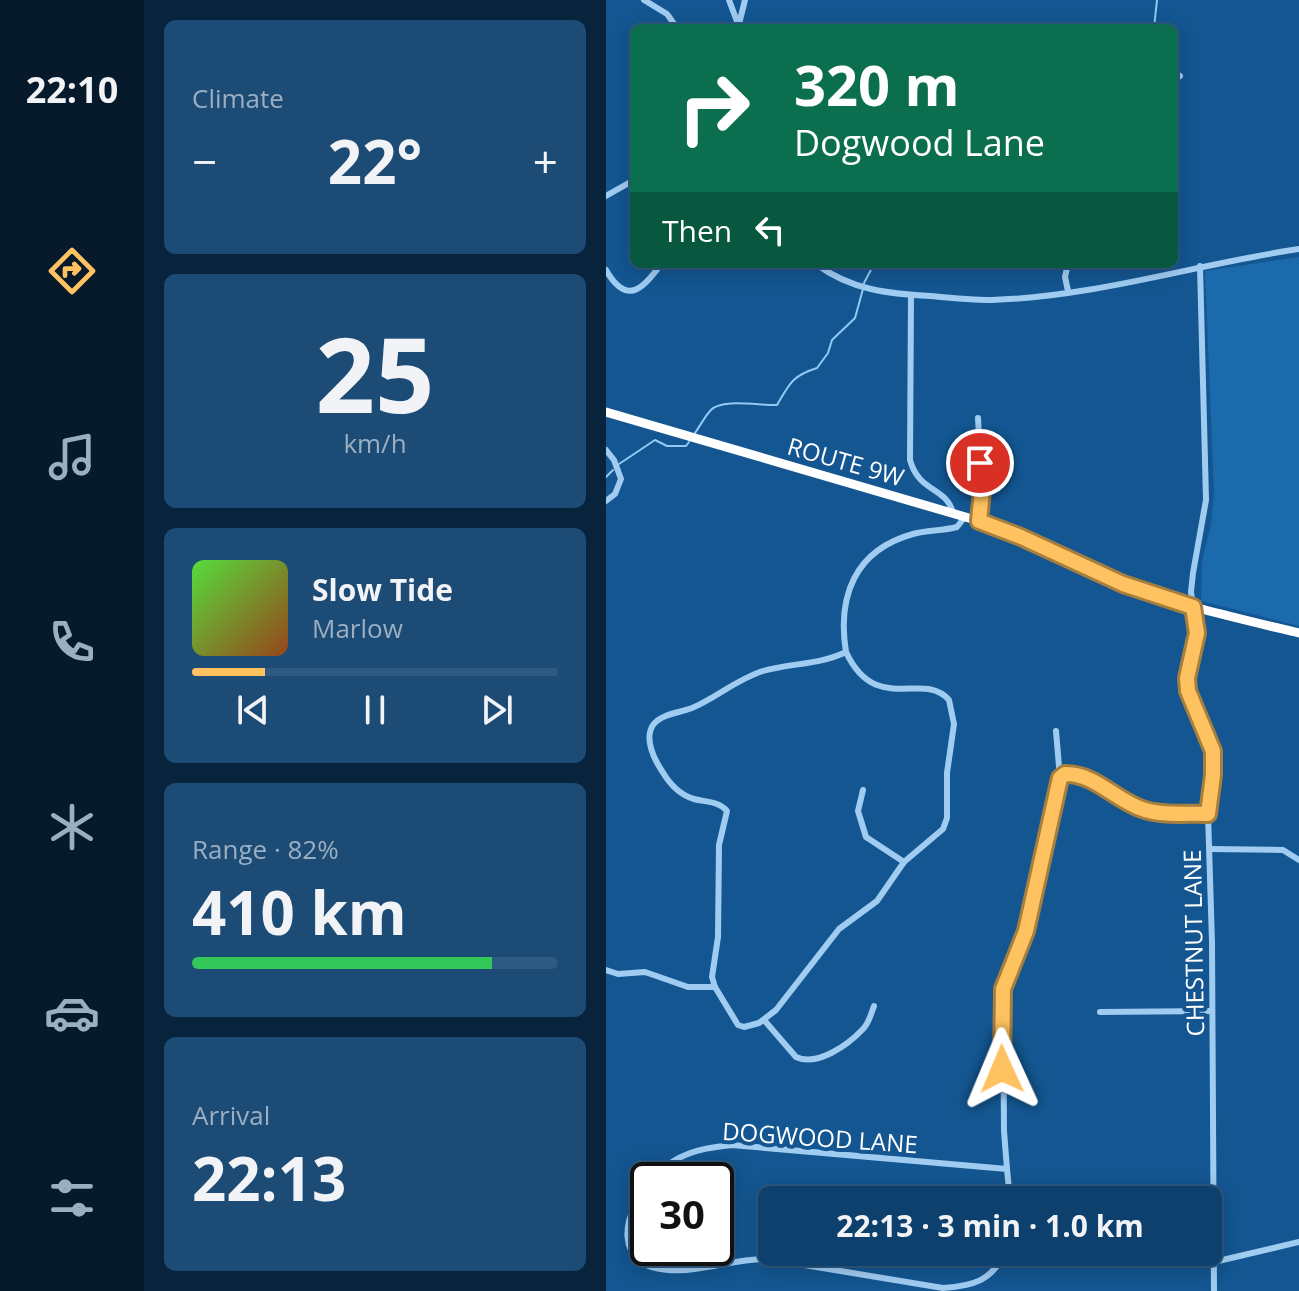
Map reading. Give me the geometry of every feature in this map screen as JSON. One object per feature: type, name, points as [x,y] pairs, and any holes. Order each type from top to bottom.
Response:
[{"type":"highway","name":"ROUTE 9W","points":[[606,412],[979,521],[1123,584],[1193,607],[1299,633]]},
{"type":"street","points":[[644,0],[667,14],[674,24]]},
{"type":"street","points":[[729,0],[737,24]]},
{"type":"street","points":[[739,24],[745,0]]},
{"type":"street","points":[[606,196],[630,182]]},
{"type":"street","points":[[822,268],[864,289],[991,300],[1068,291],[1299,249]]},
{"type":"street","name":"CHESTNUT LANE","points":[[1200,266],[1206,500],[1193,573],[1197,633],[1187,678],[1188,691],[1213,751],[1208,814],[1211,1186]]},
{"type":"street","points":[[606,270],[616,286],[632,292],[640,288],[658,268]]},
{"type":"street","points":[[1067,268],[1065,277],[1068,291]]},
{"type":"street","points":[[911,295],[910,460],[918,479],[949,500],[953,513]]},
{"type":"street","points":[[978,418],[982,491],[979,521]]},
{"type":"street","points":[[606,450],[614,460],[621,479],[615,494],[606,501]]},
{"type":"street","points":[[846,652],[820,662],[761,672],[692,708],[660,719],[650,731],[655,759],[674,787],[687,797],[722,805],[728,813],[719,845],[718,937],[712,973],[715,987],[738,1025],[752,1026],[764,1020],[787,997],[839,929],[884,894],[904,862],[939,834],[946,823],[954,714],[949,700],[936,691],[896,689],[867,681],[859,674],[846,652],[844,606],[848,587],[860,569],[877,553],[899,540],[927,531],[957,527],[964,518]]},
{"type":"street","points":[[1009,1186],[1003,1115],[1003,989],[1026,931],[1060,778],[1056,731]]},
{"type":"street","points":[[1060,778],[1065,774],[1081,776],[1144,810],[1208,814]]},
{"type":"street","points":[[863,790],[858,811],[866,837],[904,862]]},
{"type":"street","points":[[1209,849],[1283,850],[1299,860]]},
{"type":"street","points":[[606,970],[618,974],[645,972],[688,987],[715,987]]},
{"type":"street","points":[[764,1020],[796,1057],[814,1060],[825,1057],[863,1029],[874,1006]]},
{"type":"street","points":[[1100,1012],[1212,1011]]},
{"type":"street","name":"DOGWOOD LANE","points":[[625,1205],[655,1173],[689,1153],[710,1147],[746,1146],[1007,1169]]},
{"type":"street","points":[[618,1235],[628,1254],[641,1263],[673,1271],[758,1259]]},
{"type":"street","points":[[1222,1260],[1299,1242]]},
{"type":"street","points":[[810,1266],[943,1288],[967,1287],[980,1282],[998,1266]]},
{"type":"street","name":"CHESTNUT LANE","points":[[1214,1266],[1214,1291]]},
{"type":"shaded area","points":[[1299,257],[1299,626],[1201,601],[1202,561],[1211,524],[1214,492],[1205,271]]},
{"type":"waterway","points":[[1154,24],[1157,0]]},
{"type":"waterway","points":[[864,283],[872,268]]},
{"type":"waterway","points":[[695,433],[716,406],[732,403],[777,405],[792,381],[817,368],[828,353],[832,340],[855,318],[863,289]]},
{"type":"waterway","points":[[619,464],[655,440],[667,446],[686,446],[689,442]]},
{"type":"waterway","points":[[606,477],[613,470]]},
{"type":"route","points":[[980,463],[982,491],[979,521],[1123,584],[1193,607],[1197,633],[1187,678],[1188,691],[1210,741],[1214,760],[1208,814],[1144,810],[1081,776],[1065,774],[1060,778],[1026,931],[1003,989],[1002,1069]]}]
